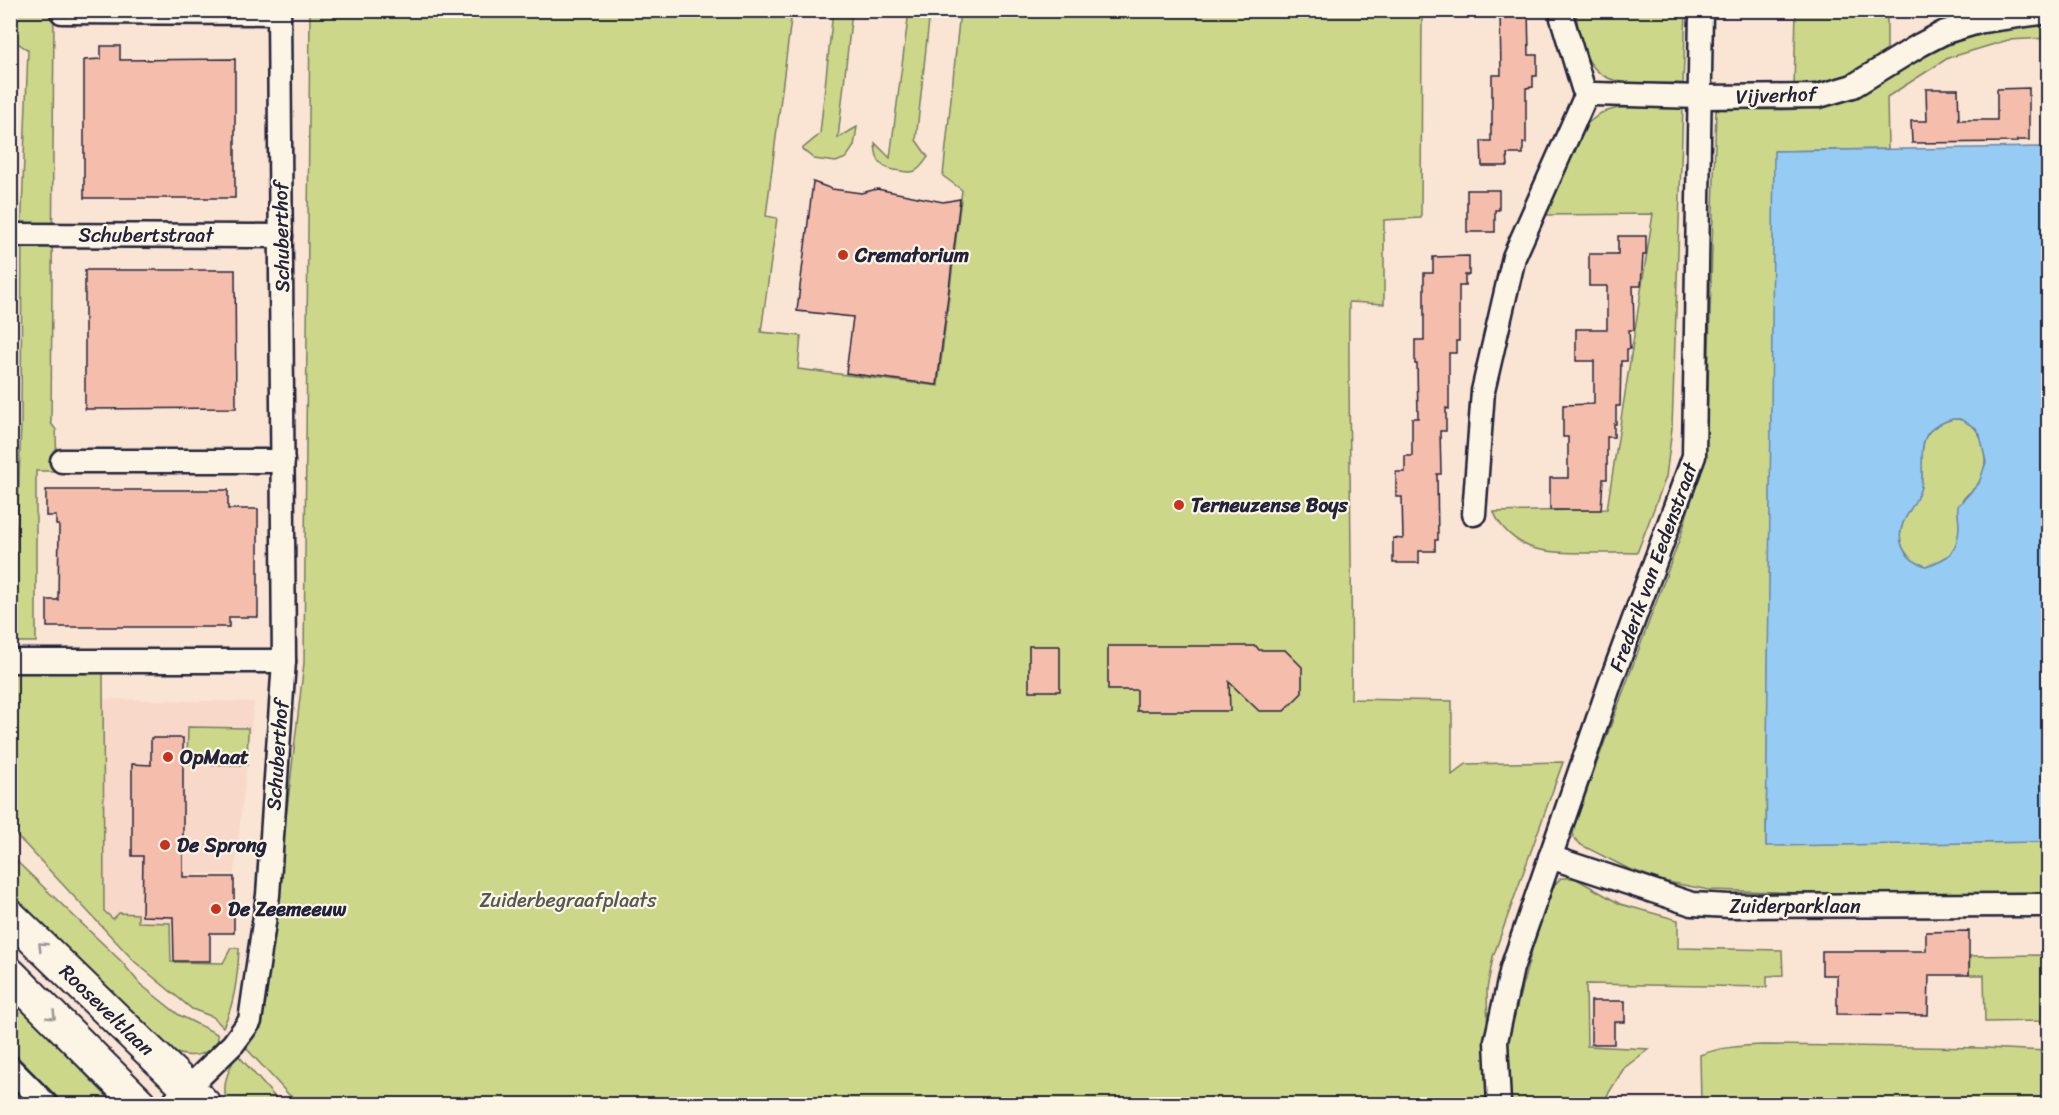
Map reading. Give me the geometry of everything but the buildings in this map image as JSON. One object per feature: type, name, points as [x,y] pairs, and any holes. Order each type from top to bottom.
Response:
[{"type":"main road","name":"Rooseveltlaan","points":[[10,916],[188,1099]]},
{"type":"main road","points":[[10,974],[140,1104]]},
{"type":"street","points":[[1474,514],[1483,392],[1514,256],[1587,95],[1562,10]]},
{"type":"street","name":"Frederik van Eedenstraat","points":[[1499,1104],[1496,1041],[1512,968],[1610,684],[1694,456],[1701,10]]},
{"type":"street","name":"Schuberthof","points":[[62,12],[279,12],[284,661],[268,895],[250,1021],[188,1099]]},
{"type":"street","name":"Vijverhof","points":[[1587,95],[1819,96],[1853,86],[1945,32],[1982,21],[2049,12]]},
{"type":"street","name":"Schubertstraat","points":[[10,235],[281,236]]},
{"type":"street","points":[[62,461],[283,461]]},
{"type":"street","points":[[10,661],[284,661]]},
{"type":"street","name":"Zuiderparklaan","points":[[1550,857],[1692,904],[1730,906],[2049,905]]},
{"type":"street","points":[[10,1068],[46,1104]]},
{"type":"shaded area","points":[[102,699],[254,702],[234,874],[196,874],[195,919],[170,923],[137,922],[113,919],[104,911]]},
{"type":"green space","points":[[14,11],[54,11],[51,423],[56,430],[57,471],[36,471],[36,642],[13,642],[21,423],[22,211],[28,50],[13,40]]},
{"type":"green space","name":"Zuiderbegraafplaats","points":[[310,11],[792,11],[766,216],[777,218],[761,332],[801,336],[798,369],[938,386],[962,190],[943,176],[960,11],[1422,11],[1421,218],[1384,220],[1384,304],[1349,302],[1351,699],[1452,701],[1452,775],[1466,764],[1563,762],[1493,957],[1487,989],[1489,1104],[305,1104],[289,1095],[246,1048],[262,1025],[304,663]]},
{"type":"green space","points":[[833,11],[852,11],[838,138],[857,127],[854,146],[846,158],[836,162],[814,159],[802,149],[820,134]]},
{"type":"green space","points":[[909,11],[930,11],[916,140],[928,157],[919,168],[910,172],[884,167],[878,160],[875,143],[890,158]]},
{"type":"green space","points":[[1576,11],[1686,11],[1683,83],[1639,84],[1607,78],[1586,56]]},
{"type":"green space","points":[[1796,11],[1887,11],[1887,53],[1844,77],[1794,87]]},
{"type":"green space","points":[[2014,26],[2048,26],[2048,38],[2008,40],[1948,58],[1887,97],[1888,149],[1775,151],[1766,845],[2048,842],[2048,893],[1841,894],[1709,890],[1663,881],[1627,868],[1581,845],[1573,837],[1574,827],[1681,535],[1699,474],[1707,421],[1716,108],[1785,110],[1836,103],[1863,93],[1945,46]]},
{"type":"green space","points":[[1683,105],[1672,428],[1666,477],[1637,553],[1566,553],[1530,547],[1508,533],[1494,512],[1607,509],[1653,214],[1545,215],[1588,123],[1601,113],[1618,108]]},
{"type":"green space","points":[[1953,419],[1964,420],[1978,433],[1983,443],[1985,465],[1978,484],[1959,507],[1959,533],[1955,547],[1947,557],[1926,566],[1913,560],[1904,550],[1901,544],[1901,530],[1920,491],[1922,453],[1926,437],[1940,424]]},
{"type":"green space","points":[[11,672],[103,673],[104,911],[113,919],[119,913],[138,914],[138,922],[170,923],[171,962],[223,963],[231,948],[239,948],[235,989],[223,1027],[213,1017],[192,1009],[135,962],[11,831]]},
{"type":"green space","points":[[188,727],[248,728],[247,765],[187,764]]},
{"type":"green space","points":[[10,855],[121,961],[140,984],[179,1015],[217,1034],[218,1040],[214,1046],[204,1053],[191,1056],[172,1051],[11,898]]},
{"type":"green space","points":[[1561,878],[1575,878],[1620,904],[1678,920],[1678,948],[1782,950],[1783,975],[1767,976],[1767,987],[1586,984],[1587,1046],[1649,1049],[1624,1068],[1602,1104],[1510,1104],[1508,1040],[1534,942],[1554,885]]},
{"type":"green space","points":[[2048,955],[2048,1021],[1985,1022],[1984,975],[1969,975],[1970,956]]},
{"type":"green space","points":[[10,996],[114,1104],[63,1104],[11,1050]]},
{"type":"green space","points":[[1739,1046],[2048,1051],[2048,1104],[1701,1104],[1700,1055]]},
{"type":"green space","points":[[237,1054],[281,1104],[227,1104],[225,1084]]},
{"type":"green space","points":[[11,1076],[40,1104],[11,1104]]},
{"type":"water","points":[[2048,147],[2048,842],[1766,846],[1774,151]],"holes":[[[1960,419],[1976,428],[1980,435],[1986,462],[1979,483],[1958,506],[1957,543],[1947,557],[1926,566],[1913,560],[1904,550],[1901,544],[1901,530],[1920,491],[1922,453],[1926,437],[1940,424]]]},
{"type":"place","name":"Crematorium","points":[[843,255]]},
{"type":"place","name":"Terneuzense Boys","points":[[1179,505]]},
{"type":"place","name":"OpMaat","points":[[168,757]]},
{"type":"place","name":"De Sprong","points":[[165,845]]},
{"type":"place","name":"De Zeemeeuw","points":[[216,909]]}]
